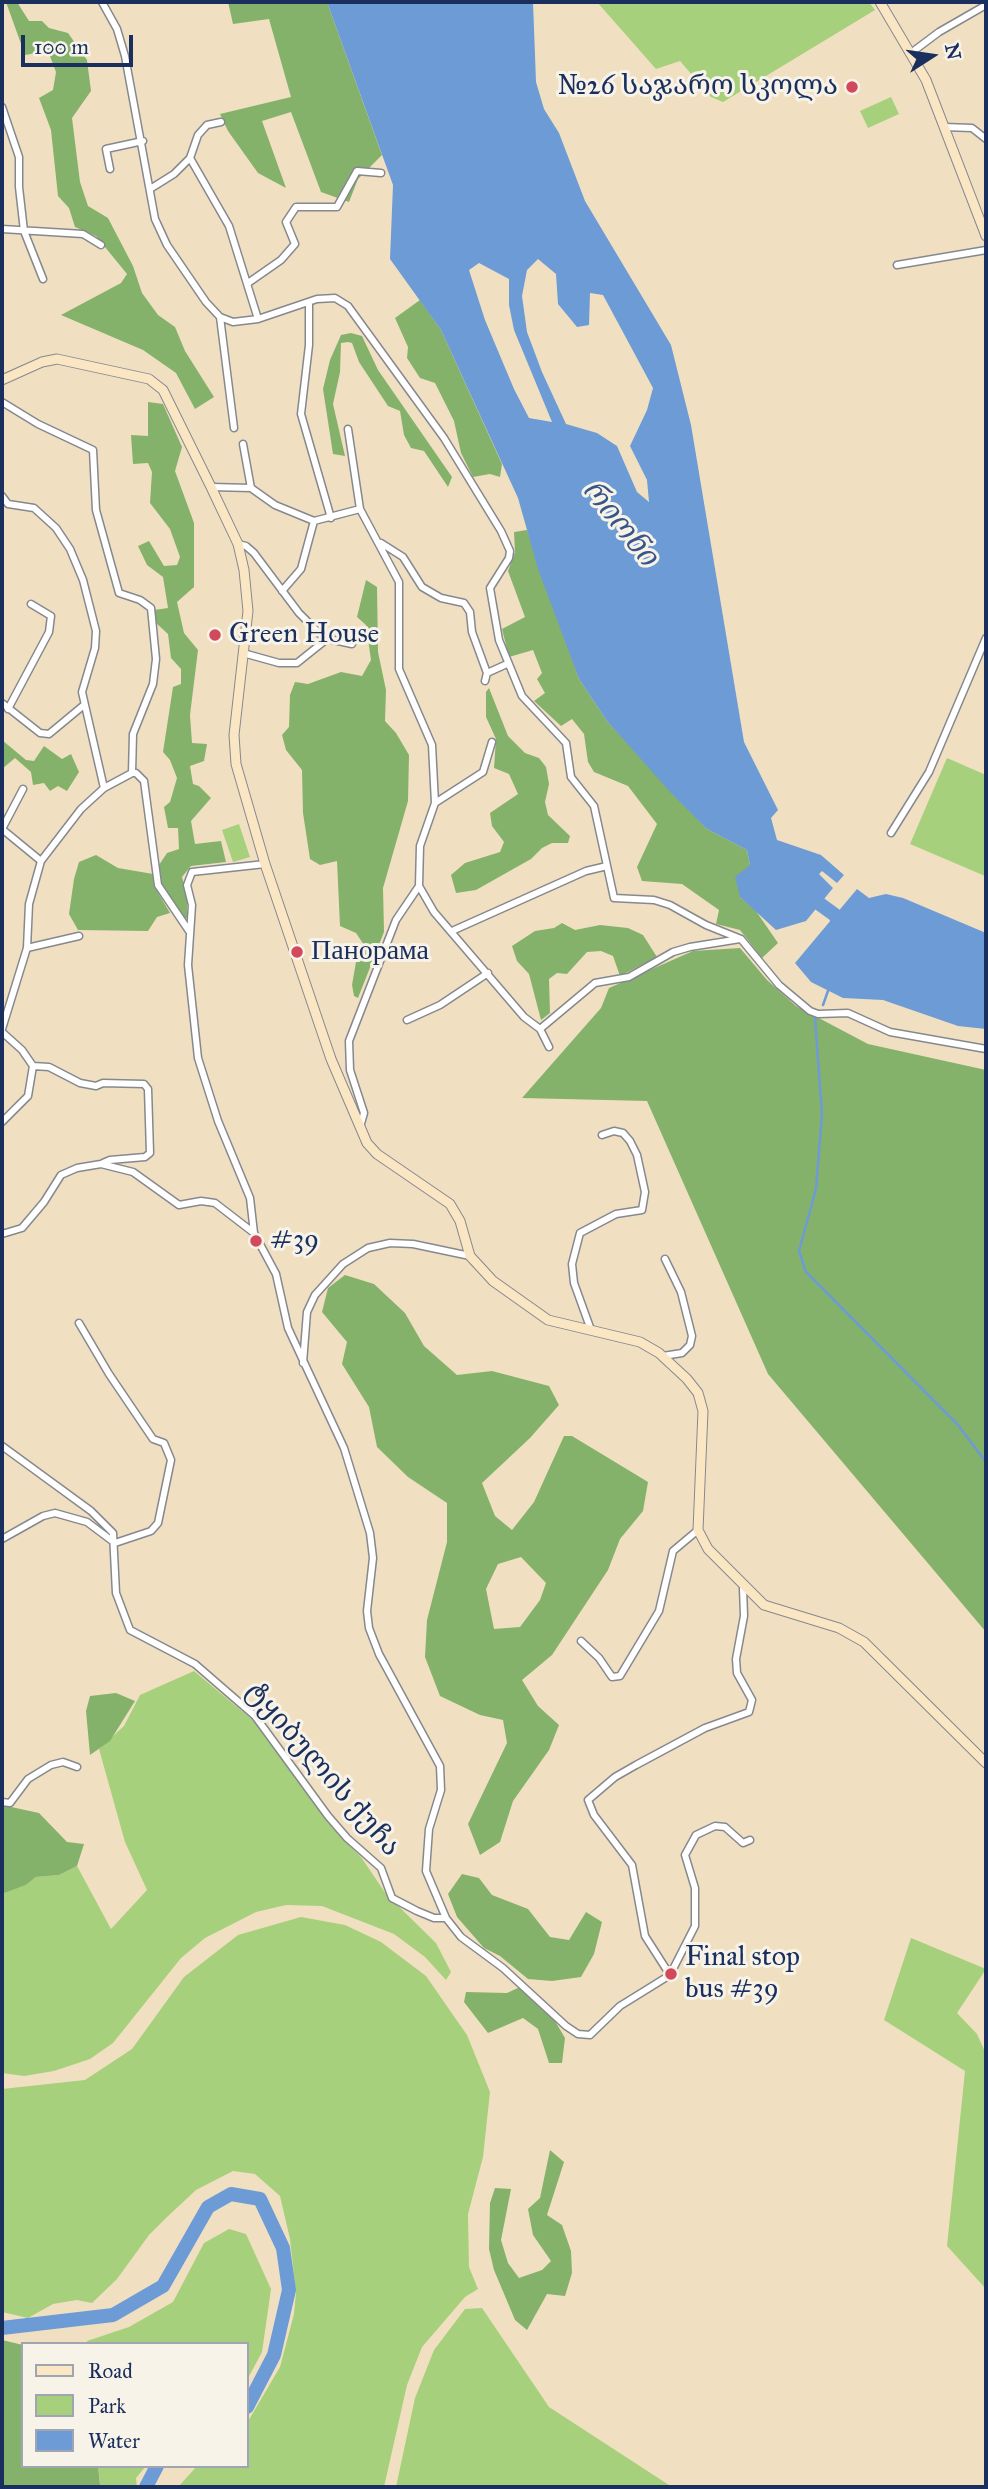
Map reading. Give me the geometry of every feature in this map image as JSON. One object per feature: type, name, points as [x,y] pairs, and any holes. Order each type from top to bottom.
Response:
[{"type":"main road","points":[[880,2],[911,52],[944,127],[986,236]]},
{"type":"main road","points":[[2,380],[42,362],[57,359],[149,379],[163,390],[239,544],[248,611],[234,735],[236,764],[265,864],[331,1059],[360,1129],[377,1154],[450,1203],[460,1220],[470,1256],[493,1282],[548,1320],[640,1342],[663,1356],[687,1378],[698,1393],[702,1411],[698,1530],[708,1549],[743,1588],[772,1610],[839,1628],[864,1642],[986,1763]]},
{"type":"street","points":[[102,2],[117,29],[143,141],[155,219],[167,245],[200,294],[220,317],[233,322],[258,319],[317,299],[335,298],[348,306],[444,438],[507,543],[509,558],[490,588],[492,611],[507,664],[522,696],[566,743],[570,777],[594,806],[614,898],[654,900],[670,905],[706,925],[741,939],[779,985],[810,1011],[818,1014],[848,1013],[890,1032],[986,1049]]},
{"type":"street","points":[[911,52],[986,5]]},
{"type":"street","points":[[2,107],[19,157],[24,231],[43,279]]},
{"type":"street","points":[[150,189],[174,174],[190,158],[198,135],[207,125],[222,122]]},
{"type":"street","points":[[944,127],[972,128],[986,139]]},
{"type":"street","points":[[110,169],[106,149],[143,141]]},
{"type":"street","points":[[190,158],[229,226],[258,319]]},
{"type":"street","points":[[248,284],[281,260],[295,244],[286,222],[296,207],[337,207],[357,171],[381,173]]},
{"type":"street","points":[[2,229],[83,234],[101,245]]},
{"type":"street","points":[[898,265],[986,250]]},
{"type":"street","points":[[309,302],[310,345],[301,414],[331,517]]},
{"type":"street","points":[[220,317],[234,428]]},
{"type":"street","points":[[2,402],[38,424],[93,450],[96,510],[119,593],[140,600],[151,608],[156,659],[153,684],[133,734],[132,773]]},
{"type":"street","points":[[348,429],[360,509],[399,582],[399,669],[432,745],[435,803],[419,846],[419,886],[434,912],[524,1017],[540,1029],[550,1047]]},
{"type":"street","points":[[243,444],[251,488]]},
{"type":"street","points":[[211,487],[251,488],[275,505],[314,521],[360,509]]},
{"type":"street","points":[[2,496],[8,504],[34,508],[56,528],[70,549],[83,580],[96,631],[95,648],[82,692],[104,788]]},
{"type":"street","points":[[282,591],[301,569],[314,521]]},
{"type":"street","points":[[379,541],[403,557],[422,587],[441,598],[464,603],[471,612],[472,632],[486,677],[507,664]]},
{"type":"street","points":[[239,544],[254,553],[299,613],[327,639],[352,644]]},
{"type":"street","points":[[8,709],[49,632],[51,616],[31,604]]},
{"type":"street","points":[[891,833],[929,772],[986,638]]},
{"type":"street","points":[[243,653],[279,663],[297,663],[327,639]]},
{"type":"street","points":[[2,703],[40,733],[48,734],[84,705]]},
{"type":"street","points":[[435,803],[483,772],[492,742]]},
{"type":"street","points":[[2,1122],[28,1096],[33,1066],[22,1050],[2,1030],[27,948],[29,904],[41,861],[81,809],[104,788],[132,773],[144,780],[158,885],[189,931]]},
{"type":"street","points":[[23,789],[2,829],[41,861]]},
{"type":"street","points":[[265,864],[192,872],[187,885],[192,905],[188,965],[198,1058],[218,1121],[250,1198],[254,1233],[276,1274],[288,1328],[344,1448],[370,1533],[373,1558],[367,1611],[369,1628],[379,1654],[440,1766],[442,1790],[429,1829],[426,1871],[446,1918],[461,1937],[503,1969],[578,2034],[590,2035],[621,2006],[670,1975],[695,1926],[695,1888],[685,1855],[696,1835],[715,1826],[725,1827],[743,1843],[750,1840]]},
{"type":"street","points":[[452,931],[586,871],[607,866]]},
{"type":"street","points":[[360,1129],[364,1113],[350,1070],[349,1041],[396,920],[419,886]]},
{"type":"street","points":[[27,948],[79,936]]},
{"type":"street","points":[[540,1029],[595,983],[629,977],[673,952],[741,939]]},
{"type":"street","points":[[407,1020],[440,1005],[488,972]]},
{"type":"street","points":[[2,1234],[22,1228],[61,1175],[77,1168],[110,1160],[145,1157],[150,1153],[148,1097],[144,1084],[103,1083],[96,1086],[80,1083],[49,1067],[33,1066]]},
{"type":"street","points":[[591,1330],[574,1283],[572,1264],[580,1233],[615,1214],[642,1210],[645,1192],[637,1156],[630,1141],[623,1133],[614,1131],[602,1136]]},
{"type":"street","points":[[101,1164],[133,1172],[179,1205],[201,1201],[215,1202],[254,1233]]},
{"type":"street","points":[[303,1365],[307,1312],[323,1282],[352,1258],[368,1248],[390,1243],[413,1244],[470,1256]]},
{"type":"street","points":[[663,1356],[682,1353],[690,1345],[692,1336],[681,1292],[665,1259]]},
{"type":"street","points":[[79,1323],[108,1374],[153,1439],[164,1443],[171,1460],[158,1523],[151,1531],[115,1543]]},
{"type":"street","points":[[2,1446],[91,1511],[113,1533],[115,1543]]},
{"type":"street","points":[[2,1539],[43,1516],[55,1513],[87,1522],[115,1543]]},
{"type":"street","points":[[581,1641],[599,1658],[612,1677],[620,1676],[659,1611],[673,1550],[698,1530]]},
{"type":"street","name":"ტყიბულის ქუჩა","points":[[115,1543],[116,1593],[130,1630],[194,1664],[256,1716],[328,1816],[347,1838],[381,1868],[393,1898],[434,1918],[446,1918]]},
{"type":"street","points":[[670,1975],[645,1936],[632,1866],[615,1839],[594,1815],[588,1800],[615,1777],[705,1727],[749,1712],[752,1700],[737,1673],[736,1659],[744,1616],[743,1588]]},
{"type":"street","points":[[2,1802],[10,1803],[28,1779],[51,1765],[63,1762],[77,1767]]},
{"type":"green space","points":[[6,2],[17,2],[29,21],[42,21],[49,28],[68,33],[87,60],[91,91],[72,118],[80,182],[88,206],[108,218],[133,266],[142,293],[158,315],[175,327],[185,351],[214,397],[195,409],[176,373],[143,350],[61,315],[121,283],[127,274],[96,236],[75,227],[69,208],[58,196],[51,130],[39,98],[53,90],[56,72],[48,51],[25,55]]},
{"type":"green space","points":[[228,2],[327,2],[382,155],[358,179],[349,202],[321,192],[291,112],[262,121],[286,188],[258,173],[228,131],[220,114],[291,97],[269,19],[233,24]]},
{"type":"green space","points":[[597,2],[869,2],[875,10],[723,102],[711,97],[680,61],[656,69]]},
{"type":"green space","points":[[891,97],[899,114],[868,128],[860,111]]},
{"type":"green space","points":[[420,300],[441,330],[502,464],[500,477],[490,474],[473,477],[461,453],[454,421],[435,383],[420,378],[407,358],[408,347],[395,318]]},
{"type":"green space","points":[[351,333],[362,336],[378,370],[452,477],[448,487],[424,451],[411,448],[404,435],[400,411],[388,406],[359,362],[352,343],[348,342],[341,343],[340,372],[333,404],[345,456],[333,454],[323,389],[330,360],[341,335]]},
{"type":"green space","points":[[148,402],[163,404],[182,447],[175,471],[194,523],[194,587],[177,602],[184,633],[198,650],[190,715],[192,743],[207,744],[204,761],[190,766],[193,784],[199,786],[211,798],[191,821],[195,844],[221,841],[226,862],[191,866],[182,877],[187,895],[187,918],[184,918],[164,890],[159,875],[159,865],[167,853],[179,849],[178,828],[168,828],[164,807],[170,802],[177,778],[170,760],[163,752],[173,687],[181,684],[181,669],[171,658],[168,634],[156,623],[154,610],[168,608],[163,577],[147,565],[138,546],[149,541],[164,566],[177,565],[180,557],[170,529],[150,503],[152,472],[148,463],[133,464],[131,435],[148,436]]},
{"type":"green space","points":[[527,530],[579,679],[607,721],[707,829],[747,850],[750,865],[740,897],[756,911],[778,943],[762,958],[740,930],[716,924],[719,910],[682,884],[642,881],[637,867],[657,824],[628,786],[594,772],[588,762],[584,734],[572,719],[561,726],[534,701],[545,693],[537,679],[542,673],[533,650],[509,657],[502,629],[525,617],[508,571],[515,552],[514,532]]},
{"type":"green space","points":[[366,580],[377,587],[378,652],[386,690],[385,721],[409,755],[408,801],[383,888],[384,932],[358,998],[354,996],[352,985],[356,962],[364,945],[356,933],[340,926],[337,861],[320,865],[310,859],[303,813],[302,770],[286,750],[282,735],[289,727],[290,695],[295,682],[308,684],[341,672],[362,676],[371,660],[366,625],[357,617]]},
{"type":"green space","points":[[489,688],[508,736],[525,753],[539,758],[546,767],[549,784],[545,802],[548,815],[570,836],[568,843],[552,843],[542,848],[531,859],[476,890],[456,893],[451,875],[465,863],[500,852],[504,842],[492,826],[490,813],[518,794],[509,774],[494,768],[496,739],[486,717],[486,692]]},
{"type":"green space","points":[[2,740],[26,760],[34,761],[44,746],[62,759],[71,754],[79,772],[67,791],[58,786],[50,791],[44,783],[33,785],[31,772],[15,758],[2,769]]},
{"type":"green space","points":[[947,758],[986,775],[985,876],[910,844]]},
{"type":"green space","points":[[239,824],[250,857],[233,862],[222,830]]},
{"type":"green space","points":[[96,855],[118,868],[153,874],[154,886],[170,913],[157,917],[148,931],[78,930],[69,914],[74,879],[79,862]]},
{"type":"green space","points":[[562,923],[575,930],[600,925],[628,928],[643,935],[657,957],[620,976],[613,956],[601,951],[587,952],[567,974],[557,973],[549,979],[550,1013],[541,1020],[529,974],[517,961],[512,946],[535,931],[554,928]]},
{"type":"green space","points":[[740,948],[767,980],[796,1006],[868,1044],[986,1070],[986,1632],[768,1374],[647,1101],[522,1098],[601,1008],[609,988],[693,951]]},
{"type":"green space","points":[[345,1275],[374,1284],[405,1313],[424,1346],[457,1375],[492,1371],[549,1386],[559,1405],[530,1438],[482,1483],[495,1516],[512,1530],[534,1502],[564,1436],[572,1436],[648,1482],[643,1511],[620,1539],[608,1570],[552,1655],[522,1680],[538,1706],[559,1725],[549,1750],[513,1801],[500,1842],[480,1855],[468,1824],[507,1743],[503,1720],[480,1715],[440,1696],[425,1657],[427,1620],[447,1542],[447,1503],[408,1477],[377,1447],[369,1407],[342,1364],[347,1342],[322,1312],[328,1288]],"holes":[[[521,1557],[546,1583],[540,1600],[520,1627],[494,1629],[486,1589],[498,1564]]]},
{"type":"green space","points":[[194,1671],[255,1722],[339,1835],[361,1857],[386,1894],[436,1943],[451,1972],[446,1980],[425,1957],[394,1934],[322,1906],[286,1905],[256,1912],[205,1938],[181,1958],[113,2043],[90,2059],[54,2071],[24,2076],[2,2073],[2,1889],[4,1892],[26,1885],[36,1877],[59,1875],[77,1866],[111,1929],[147,1890],[125,1842],[99,1749],[124,1726],[140,1695]]},
{"type":"green space","points":[[116,1693],[135,1701],[110,1741],[90,1755],[86,1711],[90,1696]]},
{"type":"green space","points":[[2,1805],[39,1813],[67,1842],[84,1844],[77,1866],[59,1875],[36,1877],[26,1885],[4,1893]]},
{"type":"green space","points":[[462,1874],[479,1878],[492,1895],[528,1909],[550,1937],[569,1940],[586,1912],[602,1922],[594,1954],[581,1977],[552,1981],[528,1979],[500,1956],[484,1948],[457,1917],[448,1894]]},
{"type":"green space","points":[[301,1917],[345,1925],[381,1942],[426,1976],[467,2035],[490,2092],[483,2157],[468,2214],[469,2267],[478,2289],[465,2297],[422,2347],[407,2385],[384,2487],[178,2487],[195,2468],[248,2468],[248,2421],[280,2367],[294,2314],[296,2293],[290,2239],[280,2196],[255,2174],[233,2171],[196,2190],[149,2235],[117,2279],[92,2303],[77,2300],[53,2304],[28,2318],[2,2312],[2,2089],[85,2080],[132,2049],[184,1977],[238,1935]]},
{"type":"green space","points":[[911,1938],[986,1969],[957,2013],[977,2034],[986,2054],[986,2289],[947,2246],[965,2071],[884,2020]]},
{"type":"green space","points":[[520,1987],[555,2021],[565,2038],[562,2063],[549,2063],[538,2029],[523,2018],[488,2033],[464,2002],[466,1992],[507,1993]]},
{"type":"green space","points":[[550,2150],[564,2162],[547,2215],[562,2225],[571,2251],[572,2273],[565,2296],[547,2294],[527,2330],[515,2320],[494,2270],[489,2249],[490,2203],[495,2188],[511,2189],[501,2240],[508,2263],[519,2278],[542,2270],[551,2261],[533,2235],[528,2209],[540,2198]]},
{"type":"green space","points":[[229,2229],[246,2234],[271,2289],[262,2352],[248,2378],[248,2342],[87,2342],[129,2327],[173,2302],[204,2243]]},
{"type":"green space","points":[[482,2308],[549,2407],[672,2487],[396,2487],[415,2398],[434,2350],[465,2309]]},
{"type":"green space","points":[[2,2340],[21,2345],[21,2468],[98,2468],[100,2485],[2,2487]]},
{"type":"green space","points":[[98,2468],[144,2468],[136,2478],[137,2487],[96,2487],[100,2484]]},
{"type":"water","points":[[327,2],[533,2],[536,82],[544,109],[559,133],[585,201],[671,345],[691,425],[744,742],[778,810],[771,818],[777,840],[821,855],[844,875],[837,883],[822,871],[819,874],[833,888],[806,921],[776,930],[740,897],[735,877],[750,865],[747,850],[707,829],[672,794],[607,721],[579,679],[538,569],[518,498],[441,330],[390,259],[393,185]],"holes":[[[538,259],[556,274],[558,304],[577,327],[589,325],[590,293],[603,295],[653,388],[647,410],[630,446],[647,480],[649,502],[637,492],[617,446],[597,433],[566,424],[542,372],[527,332],[522,296],[527,270]],[[479,263],[509,279],[509,305],[514,330],[552,422],[529,418],[514,389],[485,320],[469,270]]]},
{"type":"water","points":[[857,889],[869,898],[886,894],[903,898],[986,933],[986,1029],[958,1026],[883,1000],[843,998],[811,982],[795,963]]},
{"type":"waterway","name":"რიონი","points":[[806,894],[835,915],[843,931]]},
{"type":"waterway","points":[[823,1005],[829,988]]},
{"type":"waterway","points":[[815,1018],[822,1114],[816,1189],[799,1251],[806,1272],[958,1425],[986,1462]]},
{"type":"waterway","points":[[2,2328],[113,2315],[163,2286],[208,2207],[231,2194],[260,2199],[283,2248],[289,2290],[274,2355],[248,2405]]},
{"type":"waterway","points":[[146,2487],[156,2468]]},
{"type":"place","name":"№26 საჯარო სკოლა","points":[[852,87]]},
{"type":"place","name":"Green House","points":[[215,635]]},
{"type":"place","name":"Панорама","points":[[297,952]]},
{"type":"place","name":"#39","points":[[256,1241]]},
{"type":"place","name":"Final stop bus #39","points":[[671,1974]]}]
